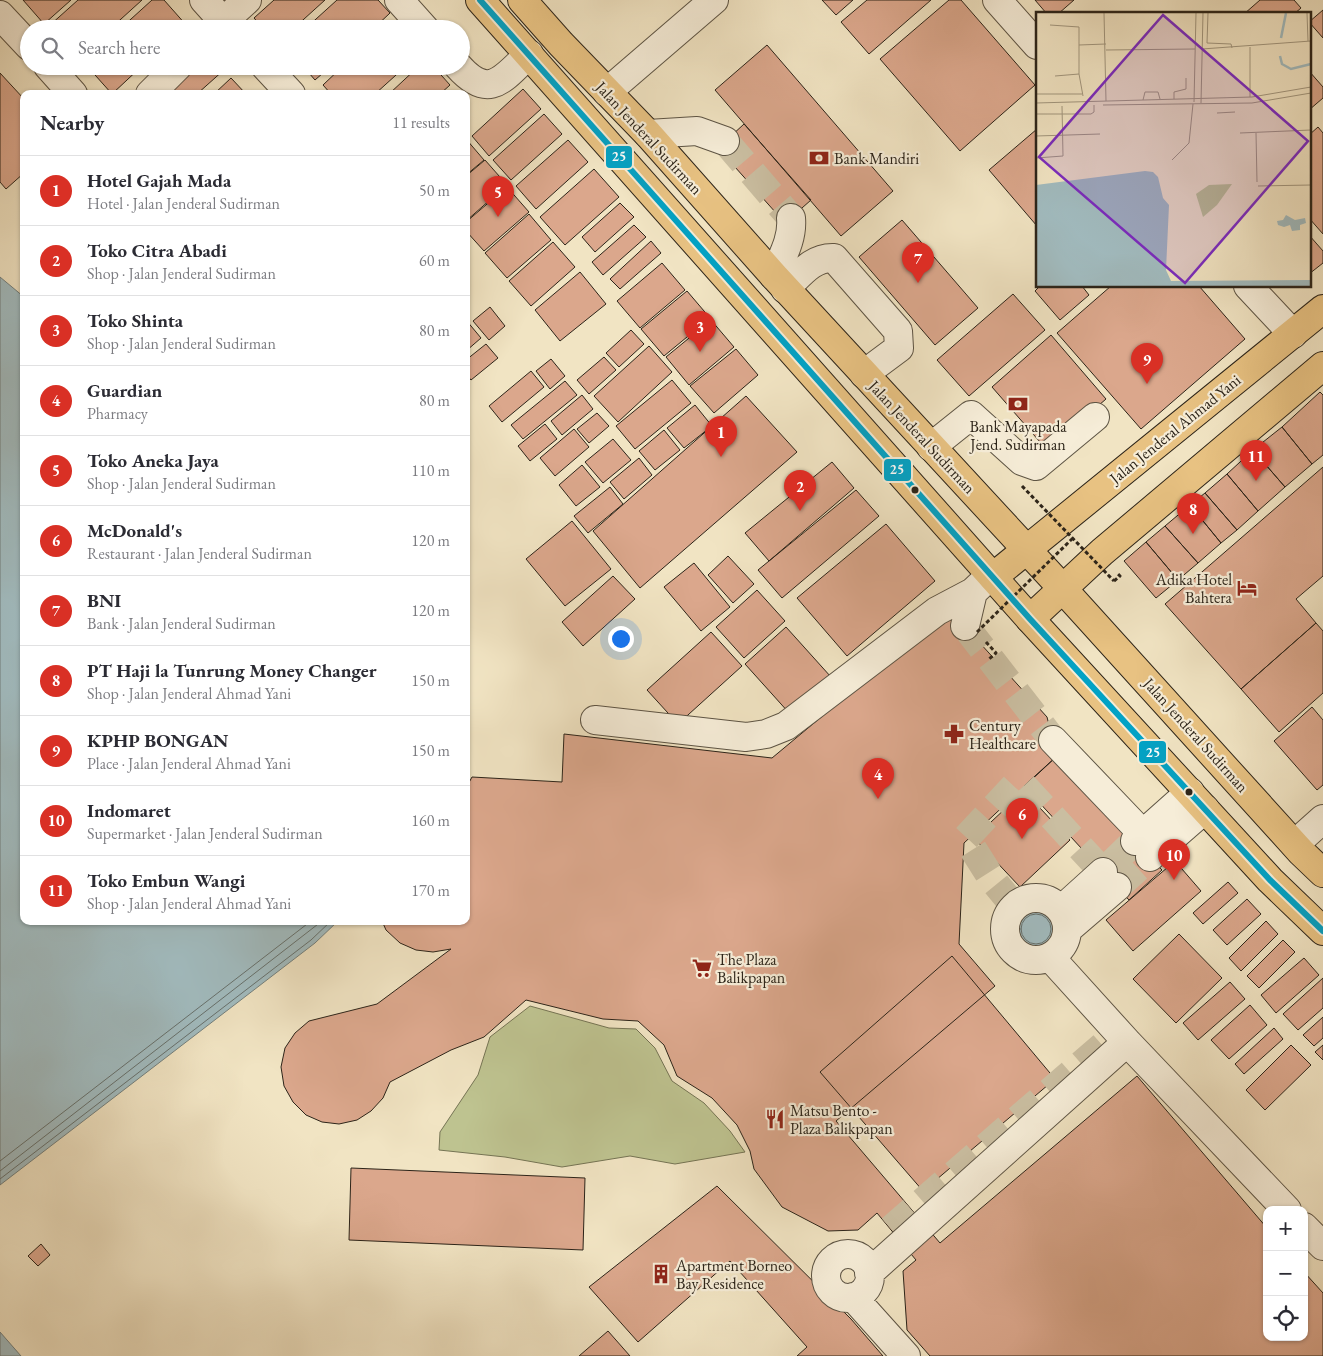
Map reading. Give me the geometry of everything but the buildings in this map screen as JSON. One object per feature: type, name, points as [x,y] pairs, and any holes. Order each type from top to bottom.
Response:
[{"type":"main road","name":"Jalan Jenderal Sudirman","points":[[480,0],[717,269],[986,581],[1030,619],[1270,880],[1323,931]]},
{"type":"main road","name":"Jalan Jenderal Sudirman","points":[[522,0],[648,134],[780,283],[1062,588],[1294,844],[1323,873]]},
{"type":"main road","name":"Jalan Jenderal Ahmad Yani","points":[[986,581],[1323,309]]},
{"type":"main road","points":[[1030,619],[1062,588],[1323,365],[1293,334]]},
{"type":"street","points":[[204,0],[218,20]]},
{"type":"street","points":[[228,20],[247,0]]},
{"type":"street","points":[[399,0],[417,20]]},
{"type":"street","points":[[607,92],[714,0]]},
{"type":"street","points":[[997,0],[1036,44]]},
{"type":"street","points":[[0,15],[20,36]]},
{"type":"street","points":[[469,75],[479,83],[492,85],[504,78],[529,54]]},
{"type":"street","points":[[56,75],[70,90]]},
{"type":"street","points":[[154,90],[169,75]]},
{"type":"street","points":[[273,75],[287,90]]},
{"type":"street","points":[[648,134],[697,131],[725,141]]},
{"type":"street","points":[[780,283],[792,229],[791,218]]},
{"type":"street","points":[[780,283],[814,261],[834,258],[898,332],[899,348],[864,374]]},
{"type":"street","points":[[1250,288],[1293,334]]},
{"type":"street","points":[[931,447],[971,415],[1022,461],[1036,466],[1095,417]]},
{"type":"street","points":[[971,629],[986,581]]},
{"type":"street","points":[[595,720],[746,737],[766,734],[786,726],[938,610],[986,581]]},
{"type":"street","points":[[1053,740],[1140,830],[1142,844],[1197,801]]},
{"type":"street","points":[[1294,844],[1323,819]]},
{"type":"street","points":[[1064,920],[1110,880]]},
{"type":"street","points":[[1032,897],[1048,900],[1064,920],[1064,941],[1050,957],[1031,959],[1013,950],[1005,933],[1005,923],[1014,906],[1032,897]]},
{"type":"street","points":[[1050,957],[1283,1206]]},
{"type":"street","points":[[864,1265],[1123,1037]]},
{"type":"street","points":[[864,1265],[850,1254],[836,1257],[827,1268],[826,1276],[830,1290],[842,1297],[853,1297],[866,1287],[864,1265],[891,1229]]},
{"type":"street","points":[[1308,1231],[1323,1246]]},
{"type":"street","points":[[853,1297],[906,1356]]},
{"type":"path","points":[[1015,492],[1022,486],[1114,581]]},
{"type":"path","points":[[989,659],[996,653],[971,629],[1073,538]]},
{"type":"green space","points":[[530,1006],[609,1028],[636,1029],[655,1048],[672,1081],[704,1103],[730,1131],[745,1152],[675,1164],[630,1156],[562,1167],[505,1157],[439,1150],[440,1132],[478,1075],[490,1037]]},
{"type":"water","points":[[0,277],[20,294],[20,925],[334,925],[315,943],[0,1185]]},
{"type":"water","points":[[1034,902],[1050,905],[1062,938],[1057,946],[1041,955],[1029,953],[1019,948],[1013,941],[1010,932],[1010,923],[1014,914],[1022,907]]},
{"type":"water","points":[[0,1332],[21,1356],[0,1356]]},
{"type":"tunnel","points":[[725,141],[791,218]]},
{"type":"tunnel","points":[[965,626],[1053,740]]},
{"type":"tunnel","points":[[1014,906],[992,879],[966,838],[1019,781],[1103,872],[1135,841]]},
{"type":"tunnel","points":[[1117,887],[1150,857]]},
{"type":"tunnel","points":[[891,1229],[1107,1042]]},
{"type":"transit line","name":"25","points":[[480,0],[1030,619],[1270,880],[1323,931]]},
{"type":"place","name":"Bank Mandiri","points":[[819,158]]},
{"type":"place","name":"Toko Aneka Jaya","points":[[498,217]]},
{"type":"place","name":"BNI","points":[[918,283]]},
{"type":"place","name":"Toko Shinta","points":[[700,352]]},
{"type":"place","name":"KPHP BONGAN","points":[[1147,384]]},
{"type":"place","name":"Bank Mayapada Jend. Sudirman","points":[[1018,404]]},
{"type":"place","name":"Hotel Gajah Mada","points":[[721,457]]},
{"type":"place","name":"Toko Embun Wangi","points":[[1256,481]]},
{"type":"place","name":"Toko Citra Abadi","points":[[800,511]]},
{"type":"place","name":"PT Haji la Tunrung Money Changer","points":[[1193,534]]},
{"type":"place","name":"Adika Hotel Bahtera","points":[[1247,588]]},
{"type":"place","name":"Century Healthcare","points":[[954,734]]},
{"type":"place","name":"Guardian","points":[[878,799]]},
{"type":"place","name":"McDonald's","points":[[1022,839]]},
{"type":"place","name":"Indomaret","points":[[1174,880]]},
{"type":"place","name":"The Plaza Balikpapan","points":[[702,968]]},
{"type":"place","name":"Matsu Bento - Plaza Balikpapan","points":[[775,1119]]},
{"type":"place","name":"Apartment Borneo Bay Residence","points":[[661,1274]]}]
